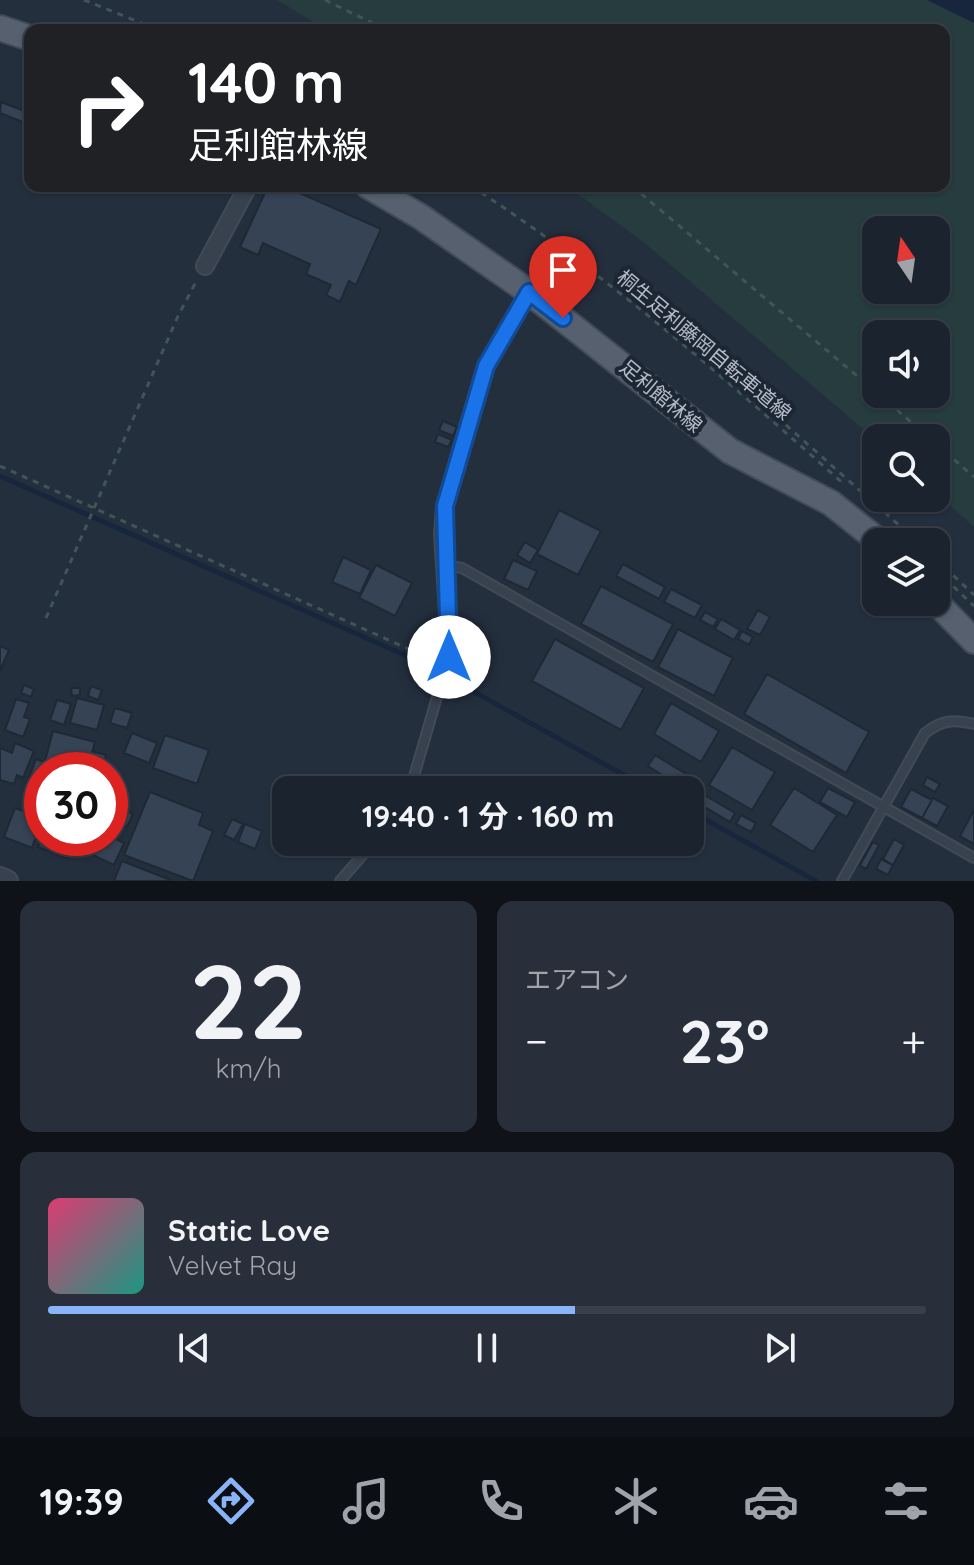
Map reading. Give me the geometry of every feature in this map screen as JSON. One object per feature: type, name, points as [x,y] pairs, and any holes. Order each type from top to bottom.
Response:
[{"type":"main road","points":[[0,28],[24,36]]},
{"type":"main road","name":"足利館林線","points":[[378,192],[421,217],[529,292],[730,451],[831,503],[872,528]]},
{"type":"main road","points":[[950,616],[974,641]]},
{"type":"street","points":[[205,266],[245,192]]},
{"type":"street","points":[[446,666],[450,634],[445,506],[482,378],[529,292]]},
{"type":"street","points":[[0,878],[7,881]]},
{"type":"lane","points":[[445,565],[462,568],[974,858]]},
{"type":"lane","points":[[414,776],[446,666]]},
{"type":"lane","points":[[842,881],[925,733],[937,724],[955,719],[974,724]]},
{"type":"lane","points":[[340,881],[362,856]]},
{"type":"path","points":[[84,0],[144,24]]},
{"type":"path","points":[[325,0],[375,24]]},
{"type":"path","name":"桐生足利藤岡自転車道線","points":[[480,192],[553,240],[671,334],[877,528]]},
{"type":"path","points":[[639,192],[862,380]]},
{"type":"path","points":[[46,618],[178,316],[205,266]]},
{"type":"path","points":[[671,334],[689,339],[902,528]]},
{"type":"path","points":[[894,408],[913,424]]},
{"type":"path","points":[[950,456],[974,477]]},
{"type":"path","points":[[0,466],[446,666]]},
{"type":"path","points":[[950,572],[974,595]]},
{"type":"path","points":[[950,583],[974,606]]},
{"type":"green space","points":[[277,0],[974,0],[974,527],[950,506],[950,424],[862,424],[862,428],[646,244],[575,192],[950,192],[950,24],[317,24]]},
{"type":"water","points":[[927,0],[974,0],[974,23]]},
{"type":"building","points":[[1,102],[24,111],[24,123],[0,113]]},
{"type":"building","points":[[265,192],[298,192],[381,229],[356,285],[349,281],[340,302],[326,295],[331,285],[306,274],[310,264],[263,243],[258,255],[240,247]]},
{"type":"building","points":[[443,421],[457,427],[453,436],[439,430]]},
{"type":"building","points":[[438,434],[452,440],[448,447],[435,442]]},
{"type":"building","points":[[559,510],[601,531],[578,575],[537,554]]},
{"type":"building","points":[[525,542],[538,550],[530,563],[517,555]]},
{"type":"building","points":[[343,557],[371,570],[360,594],[332,582]]},
{"type":"building","points":[[513,560],[537,571],[528,590],[504,579]]},
{"type":"building","points":[[623,564],[665,587],[659,599],[616,576]]},
{"type":"building","points":[[376,565],[412,583],[395,616],[359,598]]},
{"type":"building","points":[[601,586],[673,624],[653,662],[581,624]]},
{"type":"building","points":[[671,589],[702,605],[695,618],[664,602]]},
{"type":"building","points":[[758,610],[770,617],[760,635],[747,629]]},
{"type":"building","points":[[705,612],[718,619],[713,627],[700,620]]},
{"type":"building","points":[[721,619],[740,630],[734,640],[715,629]]},
{"type":"building","points":[[678,629],[733,658],[714,696],[658,667]]},
{"type":"building","points":[[742,631],[753,637],[749,645],[738,639]]},
{"type":"building","points":[[555,639],[644,688],[621,730],[532,681]]},
{"type":"building","points":[[0,646],[9,650],[0,671]]},
{"type":"building","points":[[767,674],[869,732],[846,773],[744,714]]},
{"type":"building","points":[[24,685],[34,689],[31,697],[21,693]]},
{"type":"building","points":[[91,686],[102,690],[98,700],[88,696]]},
{"type":"building","points":[[71,688],[80,688],[80,695],[72,696]]},
{"type":"building","points":[[77,698],[104,705],[97,730],[70,723]]},
{"type":"building","points":[[16,699],[29,703],[24,717],[30,719],[23,737],[5,730]]},
{"type":"building","points":[[57,700],[71,704],[64,725],[50,720]]},
{"type":"building","points":[[671,703],[719,731],[701,762],[654,734]]},
{"type":"building","points":[[115,708],[132,713],[127,728],[110,723]]},
{"type":"building","points":[[53,731],[95,742],[92,752],[47,752]]},
{"type":"building","points":[[132,733],[157,743],[149,763],[124,752]]},
{"type":"building","points":[[165,735],[209,750],[197,784],[153,768]]},
{"type":"building","points":[[15,743],[34,751],[24,752],[24,776],[23,778],[17,775],[14,784],[0,780],[0,748],[12,753]]},
{"type":"building","points":[[732,747],[775,772],[752,810],[709,785]]},
{"type":"building","points":[[655,755],[689,776],[664,776],[648,766]]},
{"type":"building","points":[[927,777],[940,784],[935,792],[923,785]]},
{"type":"building","points":[[794,788],[837,815],[813,852],[770,825]]},
{"type":"building","points":[[828,788],[855,802],[847,817],[820,802]]},
{"type":"building","points":[[911,789],[932,800],[922,818],[901,807]]},
{"type":"building","points":[[150,792],[203,813],[199,825],[213,831],[193,881],[127,856]]},
{"type":"building","points":[[704,795],[735,813],[730,822],[704,806]]},
{"type":"building","points":[[933,798],[948,806],[937,826],[922,818]]},
{"type":"building","points":[[15,808],[24,811],[24,845],[4,837]]},
{"type":"building","points":[[974,810],[974,844],[960,836]]},
{"type":"building","points":[[741,815],[756,823],[751,832],[736,824]]},
{"type":"building","points":[[232,819],[243,824],[234,840],[224,835]]},
{"type":"building","points":[[245,824],[262,831],[255,849],[238,842]]},
{"type":"building","points":[[894,839],[904,845],[893,865],[883,859]]},
{"type":"building","points":[[873,842],[879,845],[866,869],[860,865]]},
{"type":"building","points":[[95,856],[118,856],[114,865]]},
{"type":"building","points":[[881,859],[893,865],[888,875],[876,869]]},
{"type":"building","points":[[122,861],[173,881],[114,881]]},
{"type":"waterway","points":[[0,476],[434,668]]},
{"type":"waterway","points":[[451,679],[626,776]]},
{"type":"waterway","points":[[704,819],[816,881]]},
{"type":"route","points":[[449,657],[450,625],[443,535],[445,506],[486,366],[529,292],[563,318]]}]
